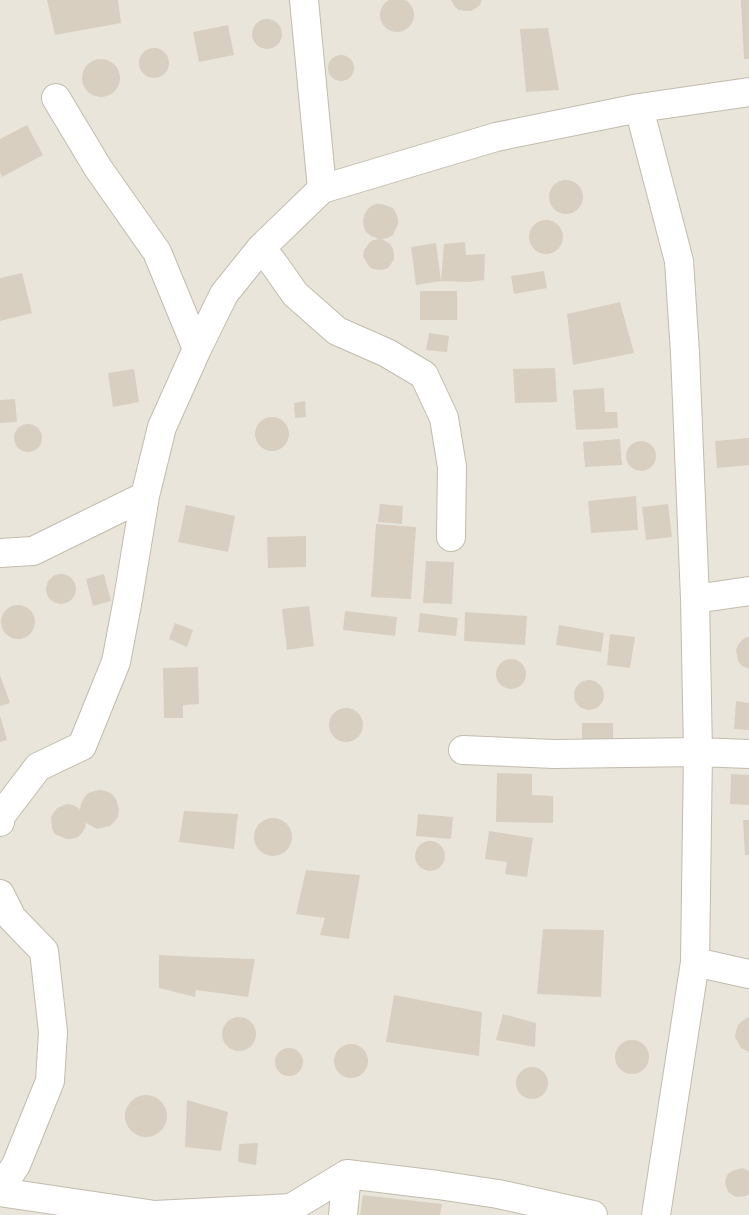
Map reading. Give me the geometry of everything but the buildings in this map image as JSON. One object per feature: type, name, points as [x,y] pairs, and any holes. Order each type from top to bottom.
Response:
[{"type":"street","points":[[304,0],[322,189]]},
{"type":"street","points":[[0,822],[0,817],[38,767],[82,746],[116,662],[145,496],[162,427],[197,348],[224,294],[261,248],[322,189],[496,137],[639,108],[749,92]]},
{"type":"street","points":[[56,98],[98,168],[157,252],[197,348]]},
{"type":"street","points":[[639,108],[679,262],[685,353],[695,599],[698,752],[695,962],[656,1215]]},
{"type":"street","points":[[261,248],[295,294],[336,331],[387,354],[424,375],[444,418],[449,447],[452,466],[451,537]]},
{"type":"street","points":[[0,553],[33,551],[145,496]]},
{"type":"street","points":[[695,599],[749,591]]},
{"type":"street","points":[[463,750],[554,754],[698,752],[749,754]]},
{"type":"street","points":[[0,894],[12,918],[44,951],[53,1032],[50,1082],[16,1165],[0,1190],[155,1215],[291,1208],[347,1174],[498,1194],[592,1215]]},
{"type":"street","points":[[695,962],[749,974]]},
{"type":"street","points":[[343,1215],[347,1174]]},
{"type":"shaded area","points":[[0,0],[749,0],[749,1215],[0,1215]]}]
